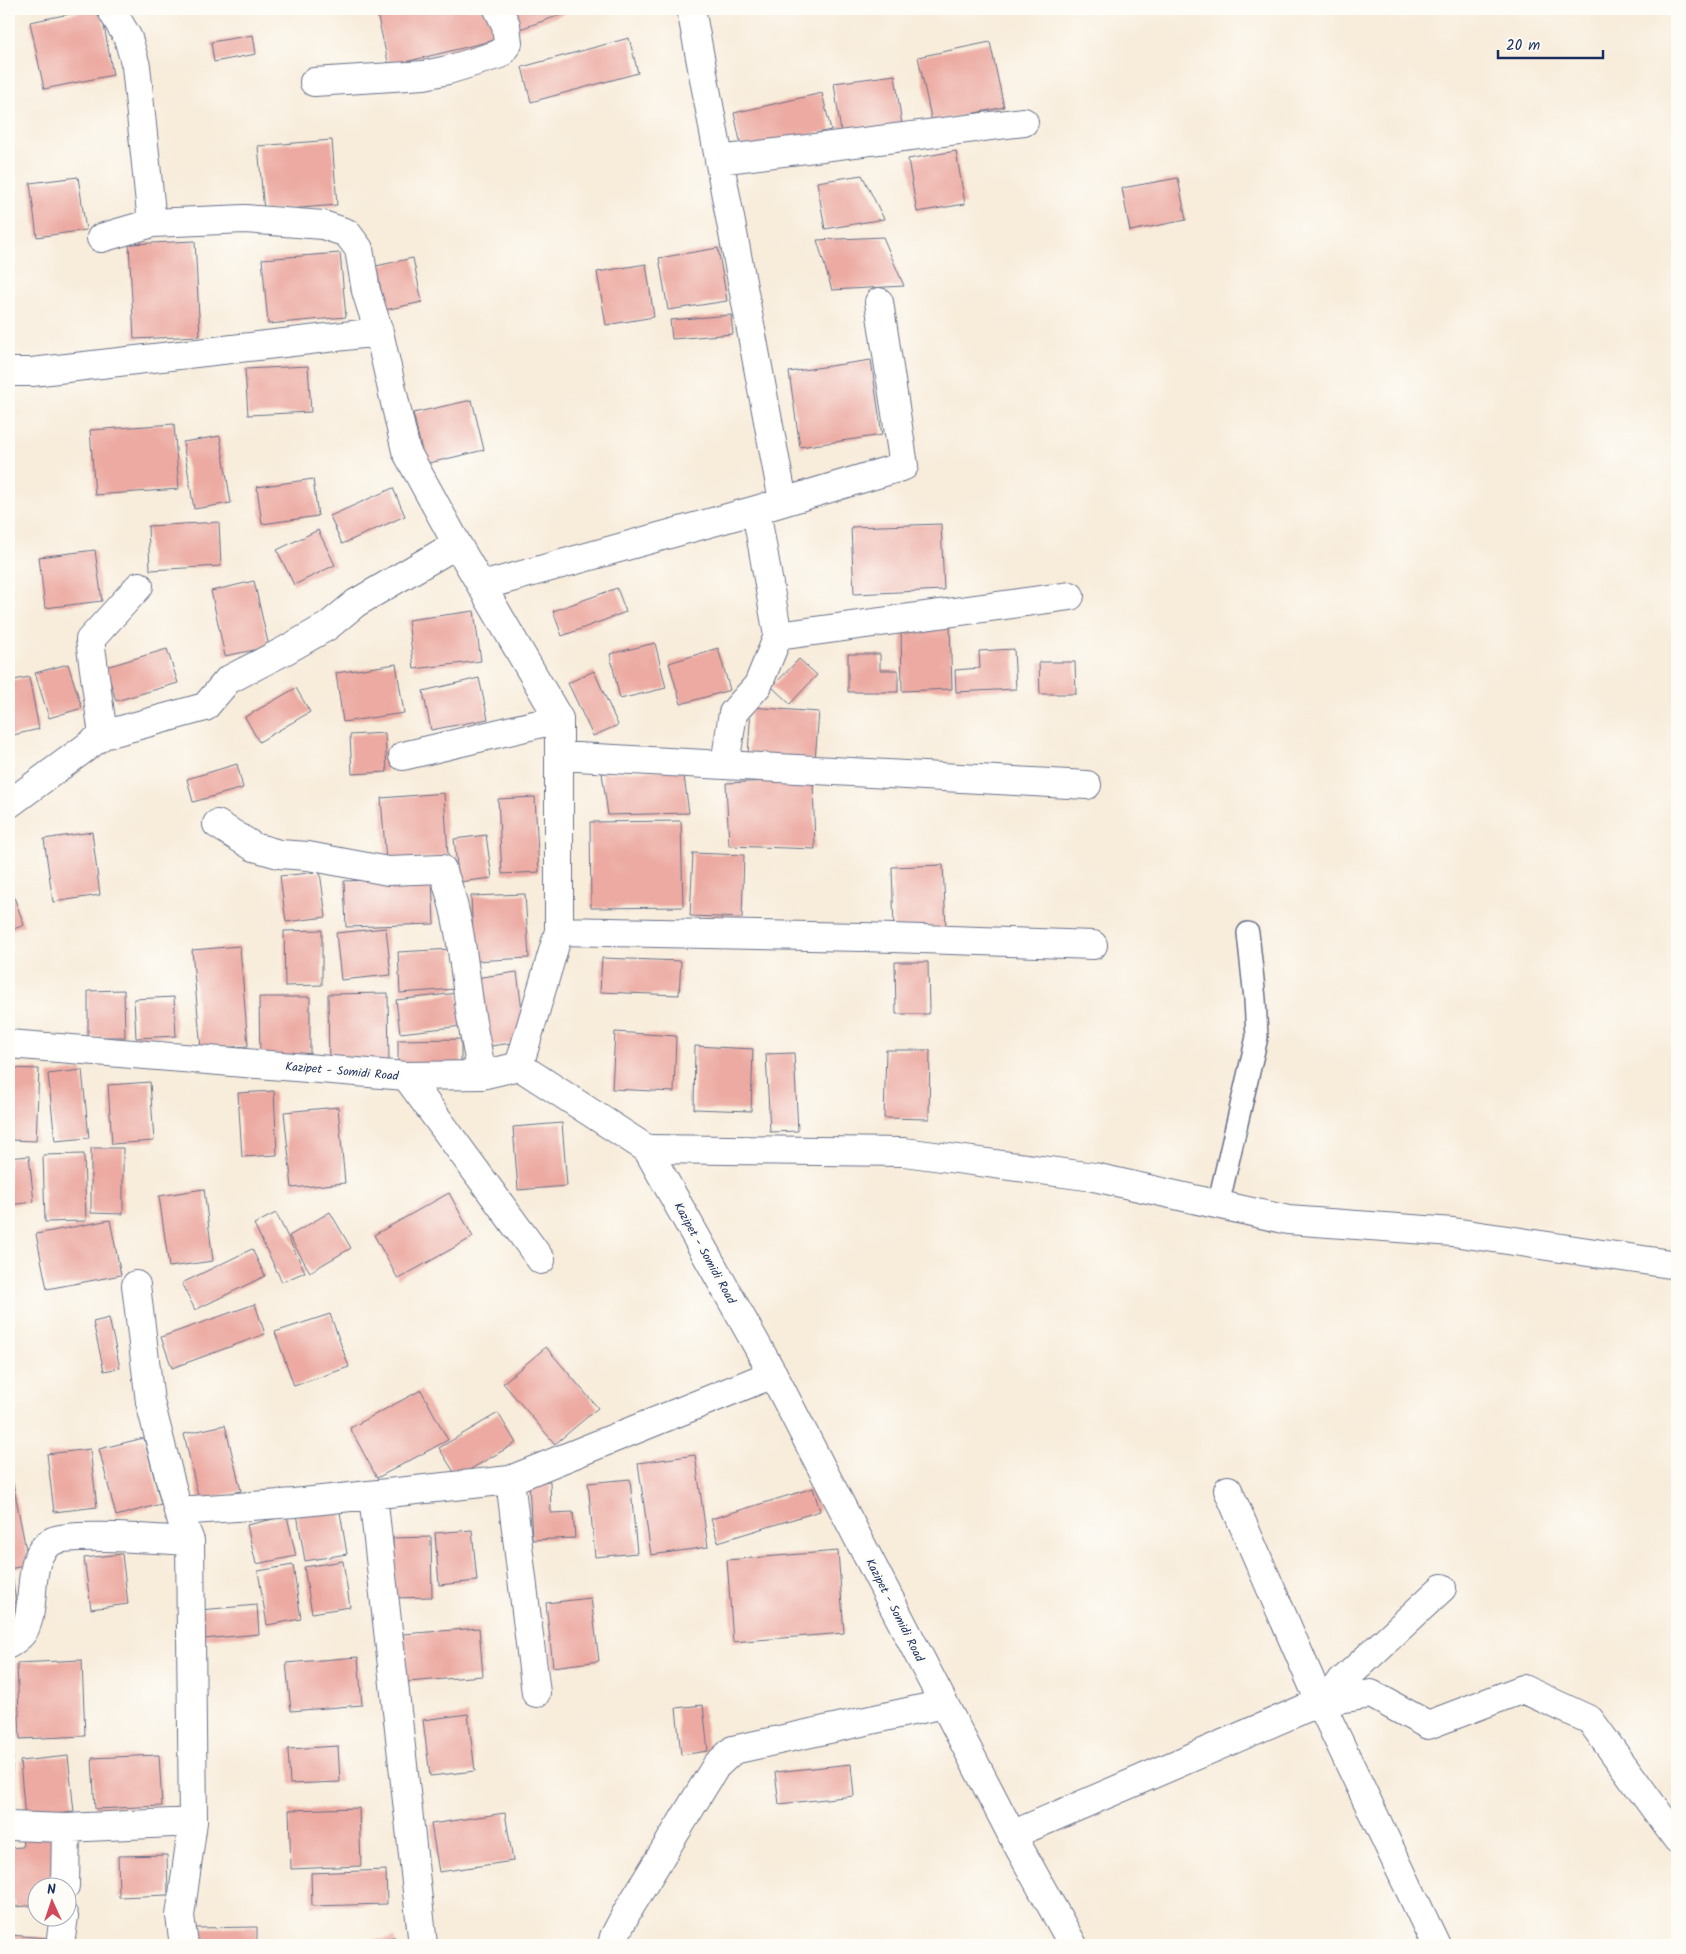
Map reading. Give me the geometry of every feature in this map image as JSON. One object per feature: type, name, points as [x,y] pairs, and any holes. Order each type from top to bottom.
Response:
[{"type":"street","points":[[111,9],[128,38],[136,66],[152,222]]},
{"type":"street","points":[[314,82],[424,75],[448,70],[500,54],[508,43],[506,25],[498,9]]},
{"type":"street","points":[[694,9],[719,160],[783,501]]},
{"type":"street","points":[[719,160],[1024,122]]},
{"type":"street","points":[[101,238],[152,222],[245,219],[323,225],[347,233],[359,249],[366,291],[379,332],[406,452],[559,719],[559,932],[519,1066]]},
{"type":"street","points":[[482,586],[756,510],[904,466],[879,302]]},
{"type":"street","points":[[9,372],[32,372],[379,332]]},
{"type":"street","points":[[725,764],[733,713],[758,685],[778,636],[756,510]]},
{"type":"street","points":[[9,804],[103,735],[205,707],[228,680],[328,626],[356,603],[457,544]]},
{"type":"street","points":[[103,735],[90,640],[139,586]]},
{"type":"street","points":[[778,636],[1070,596]]},
{"type":"street","points":[[403,756],[559,719]]},
{"type":"street","points":[[559,756],[1087,785]]},
{"type":"street","points":[[217,824],[254,847],[279,854],[308,856],[388,871],[442,869],[452,894],[463,949],[469,1005],[482,1075]]},
{"type":"street","points":[[559,932],[864,937],[1094,946]]},
{"type":"street","name":"Kazipet - Somidi Road","points":[[9,1044],[406,1076],[482,1075],[519,1066],[647,1149],[773,1374],[1012,1835],[1073,1945]]},
{"type":"street","points":[[406,1076],[541,1260]]},
{"type":"street","points":[[647,1149],[904,1152],[1094,1177],[1288,1220],[1453,1232],[1677,1265]]},
{"type":"street","points":[[136,1285],[150,1402],[178,1511],[190,1541],[192,1822],[180,1916],[184,1945]]},
{"type":"street","points":[[178,1511],[294,1503],[510,1480],[773,1374]]},
{"type":"street","points":[[510,1480],[536,1693]]},
{"type":"street","points":[[1228,1490],[1320,1702],[1436,1945]]},
{"type":"street","points":[[373,1495],[423,1945]]},
{"type":"street","points":[[9,1644],[23,1633],[28,1620],[36,1562],[44,1547],[55,1540],[79,1537],[190,1541]]},
{"type":"street","points":[[1320,1702],[1442,1588]]},
{"type":"street","points":[[1012,1835],[1320,1702],[1371,1694],[1428,1725],[1523,1690],[1590,1720],[1677,1839]]},
{"type":"street","points":[[612,1945],[627,1912],[716,1766],[734,1750],[944,1704]]},
{"type":"street","points":[[9,1826],[66,1828],[192,1822]]},
{"type":"street","points":[[64,1876],[66,1828]]},
{"type":"street","points":[[60,1945],[63,1926]]},
{"type":"lane","points":[[1218,1204],[1258,1037],[1256,999],[1248,933]]},
{"type":"building","points":[[101,9],[113,75],[44,89],[30,22]]},
{"type":"building","points":[[376,9],[488,9],[495,40],[389,66]]},
{"type":"building","points":[[510,9],[578,9],[517,30]]},
{"type":"building","points":[[253,35],[256,54],[214,62],[211,42]]},
{"type":"building","points":[[629,38],[638,73],[531,102],[522,67]]},
{"type":"building","points":[[990,42],[1004,107],[932,122],[918,57]]},
{"type":"building","points":[[895,75],[902,125],[841,133],[834,83]]},
{"type":"building","points":[[822,93],[831,130],[742,150],[734,113]]},
{"type":"building","points":[[332,140],[337,205],[264,211],[258,146]]},
{"type":"building","points":[[956,151],[965,204],[917,212],[908,159]]},
{"type":"building","points":[[862,175],[884,219],[825,229],[817,182]]},
{"type":"building","points":[[78,177],[86,230],[37,237],[30,183]]},
{"type":"building","points":[[1178,178],[1186,220],[1130,231],[1122,188]]},
{"type":"building","points":[[883,237],[904,286],[832,290],[817,240]]},
{"type":"building","points":[[195,241],[200,336],[134,339],[129,244]]},
{"type":"building","points":[[718,248],[727,301],[668,310],[659,258]]},
{"type":"building","points":[[340,253],[346,317],[268,324],[262,259]]},
{"type":"building","points":[[413,258],[422,302],[385,310],[376,266]]},
{"type":"building","points":[[646,264],[654,317],[606,325],[597,272]]},
{"type":"building","points":[[731,315],[733,334],[672,339],[670,320]]},
{"type":"building","points":[[871,360],[882,435],[800,447],[789,372]]},
{"type":"building","points":[[308,366],[311,412],[248,415],[245,369]]},
{"type":"building","points":[[472,400],[484,450],[425,464],[413,413]]},
{"type":"building","points":[[174,424],[179,489],[95,495],[90,430]]},
{"type":"building","points":[[220,436],[231,503],[194,509],[183,442]]},
{"type":"building","points":[[313,479],[318,516],[262,524],[257,487]]},
{"type":"building","points":[[393,488],[405,516],[342,544],[330,516]]},
{"type":"building","points":[[219,522],[221,566],[150,570],[148,526]]},
{"type":"building","points":[[941,524],[944,590],[854,594],[851,527]]},
{"type":"building","points":[[318,530],[335,565],[294,585],[277,550]]},
{"type":"building","points":[[95,550],[102,601],[45,608],[39,557]]},
{"type":"building","points":[[254,581],[269,647],[225,656],[211,591]]},
{"type":"building","points":[[617,588],[626,612],[562,636],[553,611]]},
{"type":"building","points":[[474,611],[481,661],[414,669],[408,620]]},
{"type":"building","points":[[950,624],[952,689],[902,691],[901,625]]},
{"type":"building","points":[[655,643],[666,688],[620,699],[610,654]]},
{"type":"building","points":[[718,648],[730,690],[681,704],[669,663]]},
{"type":"building","points":[[167,649],[178,683],[116,701],[106,667]]},
{"type":"building","points":[[1014,649],[1016,689],[956,692],[955,670],[980,668],[979,651]]},
{"type":"building","points":[[848,654],[880,654],[880,670],[898,670],[898,692],[848,692]]},
{"type":"building","points":[[799,659],[817,675],[790,704],[772,687]]},
{"type":"building","points":[[1039,662],[1075,662],[1076,694],[1040,694]]},
{"type":"building","points":[[68,664],[82,708],[49,718],[35,673]]},
{"type":"building","points":[[396,664],[404,713],[343,722],[336,673]]},
{"type":"building","points":[[594,671],[618,725],[593,736],[568,683]]},
{"type":"building","points":[[29,677],[39,729],[9,736],[9,681]]},
{"type":"building","points":[[479,678],[488,719],[431,730],[423,691]]},
{"type":"building","points":[[296,688],[310,712],[259,742],[245,717]]},
{"type":"building","points":[[751,707],[819,712],[815,760],[748,755]]},
{"type":"building","points":[[385,733],[387,772],[352,774],[350,735]]},
{"type":"building","points":[[237,764],[243,788],[193,802],[187,779]]},
{"type":"building","points":[[683,769],[689,813],[608,815],[602,773]]},
{"type":"building","points":[[813,779],[815,849],[729,846],[726,783]]},
{"type":"building","points":[[444,793],[448,856],[386,861],[381,798]]},
{"type":"building","points":[[535,797],[539,872],[502,874],[498,799]]},
{"type":"building","points":[[681,821],[683,907],[591,908],[590,822]]},
{"type":"building","points":[[92,832],[100,895],[53,902],[44,839]]},
{"type":"building","points":[[486,835],[492,878],[459,882],[454,839]]},
{"type":"building","points":[[693,853],[744,855],[742,918],[690,916]]},
{"type":"building","points":[[943,865],[946,928],[894,930],[892,867]]},
{"type":"building","points":[[320,872],[326,917],[286,922],[280,876]]},
{"type":"building","points":[[432,878],[434,924],[346,927],[344,881]]},
{"type":"building","points":[[9,883],[24,925],[9,931]]},
{"type":"building","points":[[525,894],[529,958],[474,961],[471,896]]},
{"type":"building","points":[[386,928],[391,975],[341,980],[336,933]]},
{"type":"building","points":[[322,930],[322,985],[285,986],[284,931]]},
{"type":"building","points":[[240,946],[248,1046],[201,1049],[192,950]]},
{"type":"building","points":[[452,949],[455,989],[400,993],[398,952]]},
{"type":"building","points":[[602,958],[681,961],[679,995],[600,992]]},
{"type":"building","points":[[895,962],[928,962],[929,1014],[896,1014]]},
{"type":"building","points":[[517,972],[526,1041],[484,1047],[475,978]]},
{"type":"building","points":[[124,990],[125,1037],[88,1037],[88,991]]},
{"type":"building","points":[[388,993],[389,1065],[329,1066],[328,994]]},
{"type":"building","points":[[458,993],[462,1026],[400,1033],[396,1000]]},
{"type":"building","points":[[174,997],[176,1036],[136,1038],[134,999]]},
{"type":"building","points":[[259,997],[310,997],[310,1060],[260,1060]]},
{"type":"building","points":[[615,1032],[676,1036],[674,1092],[612,1089]]},
{"type":"building","points":[[461,1039],[461,1069],[398,1071],[398,1040]]},
{"type":"building","points":[[695,1046],[753,1049],[751,1111],[694,1109]]},
{"type":"building","points":[[886,1050],[930,1050],[929,1119],[884,1118]]},
{"type":"building","points":[[794,1053],[798,1131],[770,1132],[766,1054]]},
{"type":"building","points":[[9,1068],[39,1069],[36,1141],[9,1140]]},
{"type":"building","points":[[82,1070],[89,1138],[55,1141],[48,1074]]},
{"type":"building","points":[[150,1082],[154,1141],[112,1144],[108,1085]]},
{"type":"building","points":[[274,1091],[277,1155],[242,1157],[238,1093]]},
{"type":"building","points":[[338,1107],[345,1183],[292,1188],[284,1112]]},
{"type":"building","points":[[562,1123],[567,1186],[518,1190],[513,1127]]},
{"type":"building","points":[[91,1148],[123,1148],[123,1214],[91,1213]]},
{"type":"building","points":[[84,1154],[86,1221],[45,1222],[43,1155]]},
{"type":"building","points":[[29,1156],[34,1202],[9,1205],[9,1158]]},
{"type":"building","points":[[204,1189],[213,1261],[169,1267],[159,1196]]},
{"type":"building","points":[[449,1193],[473,1237],[398,1279],[374,1235]]},
{"type":"building","points":[[330,1212],[351,1248],[310,1272],[289,1236]]},
{"type":"building","points":[[276,1213],[305,1272],[282,1282],[254,1224]]},
{"type":"building","points":[[110,1220],[121,1275],[47,1289],[36,1234]]},
{"type":"building","points":[[252,1249],[265,1276],[195,1310],[182,1283]]},
{"type":"building","points":[[255,1304],[265,1334],[172,1368],[161,1337]]},
{"type":"building","points":[[330,1314],[349,1367],[294,1386],[275,1332]]},
{"type":"building","points":[[109,1318],[120,1368],[104,1371],[93,1322]]},
{"type":"building","points":[[546,1347],[598,1408],[555,1444],[503,1383]]},
{"type":"building","points":[[421,1390],[448,1440],[377,1478],[350,1428]]},
{"type":"building","points":[[498,1413],[516,1443],[457,1477],[439,1448]]},
{"type":"building","points":[[225,1425],[241,1491],[199,1500],[184,1434]]},
{"type":"building","points":[[144,1438],[161,1504],[116,1516],[99,1449]]},
{"type":"building","points":[[90,1449],[97,1507],[54,1512],[47,1454]]},
{"type":"building","points":[[695,1455],[708,1547],[651,1555],[638,1463]]},
{"type":"building","points":[[630,1479],[637,1553],[595,1557],[588,1483]]},
{"type":"building","points":[[550,1481],[551,1513],[573,1512],[575,1538],[532,1540],[529,1482]]},
{"type":"building","points":[[9,1483],[13,1483],[29,1565],[9,1569]]},
{"type":"building","points":[[813,1488],[820,1511],[718,1542],[711,1519]]},
{"type":"building","points":[[339,1506],[347,1554],[305,1561],[297,1514]]},
{"type":"building","points":[[287,1516],[296,1556],[256,1564],[247,1525]]},
{"type":"building","points":[[472,1530],[477,1581],[439,1585],[435,1533]]},
{"type":"building","points":[[431,1537],[432,1597],[394,1598],[393,1538]]},
{"type":"building","points":[[838,1551],[844,1633],[733,1642],[727,1560]]},
{"type":"building","points":[[122,1554],[128,1604],[91,1609],[84,1558]]},
{"type":"building","points":[[343,1561],[350,1607],[312,1613],[304,1567]]},
{"type":"building","points":[[293,1565],[301,1619],[267,1625],[258,1571]]},
{"type":"building","points":[[12,1574],[19,1624],[9,1625],[9,1575]]},
{"type":"building","points":[[591,1598],[599,1661],[553,1667],[546,1603]]},
{"type":"building","points":[[257,1605],[259,1634],[203,1639],[200,1610]]},
{"type":"building","points":[[479,1628],[483,1676],[407,1682],[403,1634]]},
{"type":"building","points":[[358,1657],[362,1705],[291,1711],[286,1663]]},
{"type":"building","points":[[82,1660],[85,1736],[20,1739],[17,1663]]},
{"type":"building","points":[[703,1705],[708,1751],[681,1755],[676,1708]]},
{"type":"building","points":[[468,1714],[475,1771],[430,1776],[423,1720]]},
{"type":"building","points":[[9,1726],[11,1739],[9,1740]]},
{"type":"building","points":[[338,1746],[340,1782],[290,1784],[288,1749]]},
{"type":"building","points":[[159,1755],[162,1806],[95,1809],[92,1758]]},
{"type":"building","points":[[68,1756],[74,1812],[25,1818],[20,1761]]},
{"type":"building","points":[[9,1757],[13,1757],[10,1789],[9,1789]]},
{"type":"building","points":[[851,1764],[854,1796],[779,1804],[775,1772]]},
{"type":"building","points":[[359,1808],[361,1866],[291,1869],[289,1810]]},
{"type":"building","points":[[505,1813],[513,1861],[439,1872],[431,1824]]},
{"type":"building","points":[[58,1835],[58,1876],[28,1876],[28,1906],[15,1907],[15,1901],[9,1901],[9,1848],[23,1847],[22,1836]]},
{"type":"building","points":[[167,1855],[168,1895],[119,1897],[118,1856]]},
{"type":"building","points":[[386,1870],[387,1904],[312,1906],[311,1873]]},
{"type":"building","points":[[257,1927],[257,1945],[196,1945],[195,1928]]},
{"type":"building","points":[[9,1935],[48,1938],[48,1945],[9,1945]]},
{"type":"building","points":[[395,1937],[397,1945],[353,1945],[353,1944]]}]
